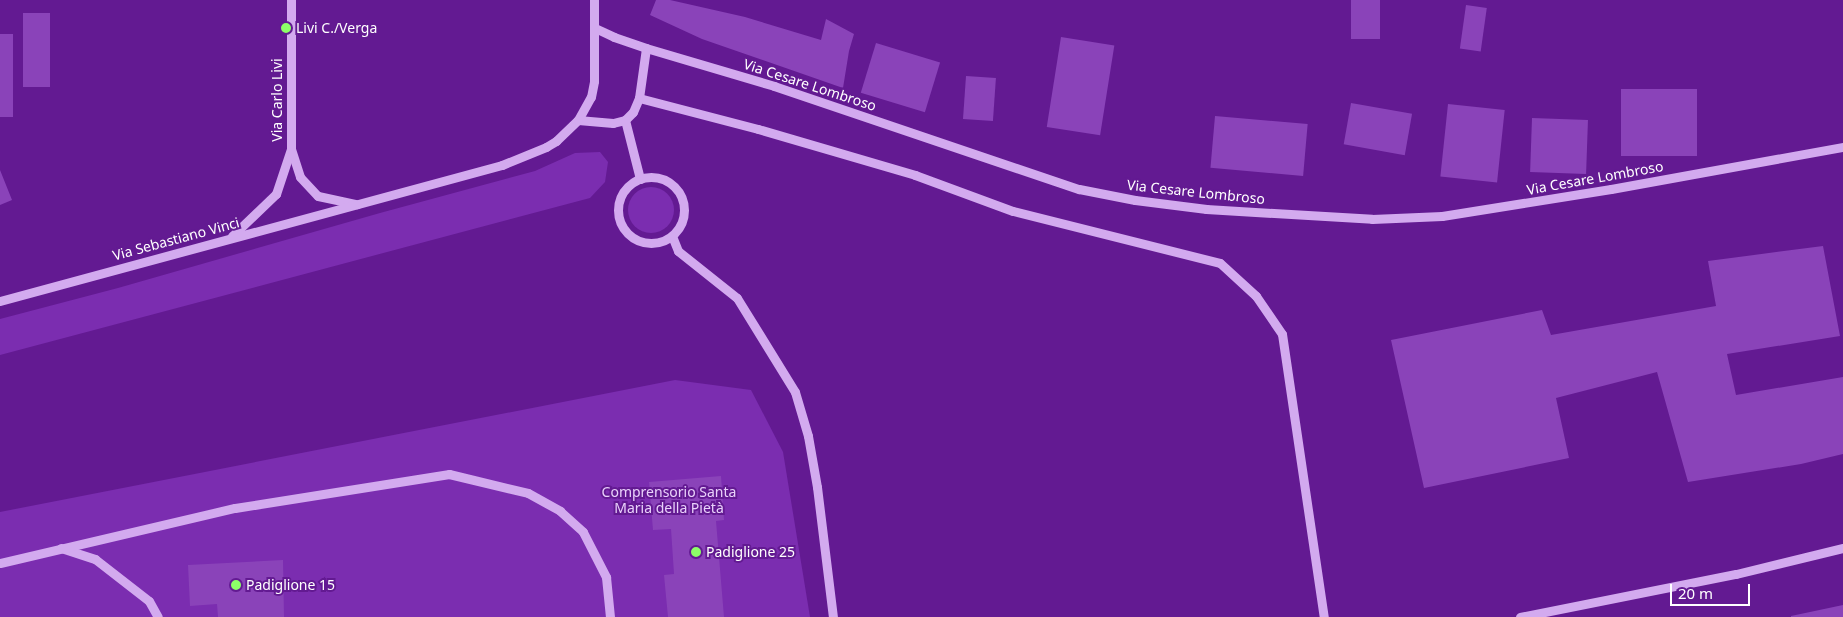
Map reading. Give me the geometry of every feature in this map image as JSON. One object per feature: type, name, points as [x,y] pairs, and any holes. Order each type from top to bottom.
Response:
[{"type":"street","name":"Via Carlo Livi","points":[[230,238],[276,194],[291,149],[292,0]]},
{"type":"street","points":[[594,0],[595,28]]},
{"type":"street","name":"Via Sebastiano Vinci","points":[[0,301],[516,160],[556,141],[578,120],[586,107],[593,88],[595,28]]},
{"type":"street","name":"Via Cesare Lombroso","points":[[595,28],[646,48],[774,86],[1079,189],[1135,200],[1206,209],[1372,219],[1442,216],[1545,201],[1843,147]]},
{"type":"street","points":[[578,120],[613,123],[625,120],[633,112],[639,98],[646,48]]},
{"type":"street","points":[[639,98],[758,129],[915,174],[1013,210],[1220,263],[1256,296],[1282,334],[1324,617]]},
{"type":"street","points":[[625,120],[640,179]]},
{"type":"street","name":"Via Sebastiano Vinci","points":[[291,149],[300,177],[318,196],[359,204]]},
{"type":"street","points":[[659,178],[670,183],[679,193],[684,205],[684,216],[680,226],[672,236],[660,242],[648,243],[634,239],[622,226],[618,211],[621,196],[630,185],[640,179],[659,178]]},
{"type":"street","points":[[672,236],[678,251],[737,298],[795,392],[808,436],[817,487],[833,617]]},
{"type":"street","points":[[0,563],[236,508],[449,474],[528,493],[560,511],[583,532],[606,577],[610,617]]},
{"type":"street","points":[[62,548],[94,559],[149,601],[158,617]]},
{"type":"street","points":[[1520,617],[1736,574],[1843,548]]},
{"type":"green space","points":[[600,152],[608,162],[605,182],[590,198],[0,355],[0,319],[118,288],[535,171],[575,153]]},
{"type":"green space","points":[[651,187],[664,191],[670,197],[674,210],[670,223],[664,229],[651,233],[638,229],[632,223],[628,210],[632,197],[638,191]]},
{"type":"green space","name":"Comprensorio Santa Maria della Pietà","points":[[675,380],[751,390],[783,452],[810,617],[0,617],[0,512]]},
{"type":"building","points":[[656,0],[670,0],[745,17],[821,40],[826,19],[854,34],[849,51],[843,88],[702,39],[650,15]]},
{"type":"building","points":[[1351,0],[1380,0],[1380,39],[1351,39]]},
{"type":"building","points":[[1466,5],[1487,8],[1481,51],[1460,49]]},
{"type":"building","points":[[23,13],[50,13],[50,87],[23,87]]},
{"type":"building","points":[[0,34],[13,34],[13,117],[0,117]]},
{"type":"building","points":[[1061,37],[1114,45],[1100,135],[1047,127]]},
{"type":"building","points":[[876,43],[940,63],[925,112],[861,93]]},
{"type":"building","points":[[966,76],[996,78],[993,121],[963,119]]},
{"type":"building","points":[[1621,89],[1697,89],[1697,156],[1621,156]]},
{"type":"building","points":[[1351,103],[1412,114],[1405,155],[1344,144]]},
{"type":"building","points":[[1448,104],[1505,110],[1497,183],[1440,177]]},
{"type":"building","points":[[1215,116],[1308,124],[1303,176],[1210,168]]},
{"type":"building","points":[[1532,118],[1588,120],[1586,174],[1530,172]]},
{"type":"building","points":[[0,170],[12,200],[0,205]]},
{"type":"building","points":[[1823,246],[1840,336],[1727,354],[1736,395],[1843,377],[1843,454],[1801,464],[1688,482],[1657,372],[1556,398],[1569,458],[1424,488],[1391,340],[1542,310],[1551,335],[1716,306],[1708,261]]},
{"type":"building","name":"Padiglione 25","points":[[721,476],[724,520],[716,521],[724,617],[668,617],[664,575],[674,574],[671,529],[653,530],[649,482]]},
{"type":"building","name":"Padiglione 15","points":[[283,560],[284,617],[218,617],[217,604],[190,606],[188,565]]},
{"type":"building","points":[[1843,605],[1843,617],[1791,617],[1791,616]]},
{"type":"place","name":"Livi C./Verga","points":[[286,28]]},
{"type":"place","name":"Padiglione 25","points":[[696,552]]},
{"type":"place","name":"Padiglione 15","points":[[236,585]]}]
